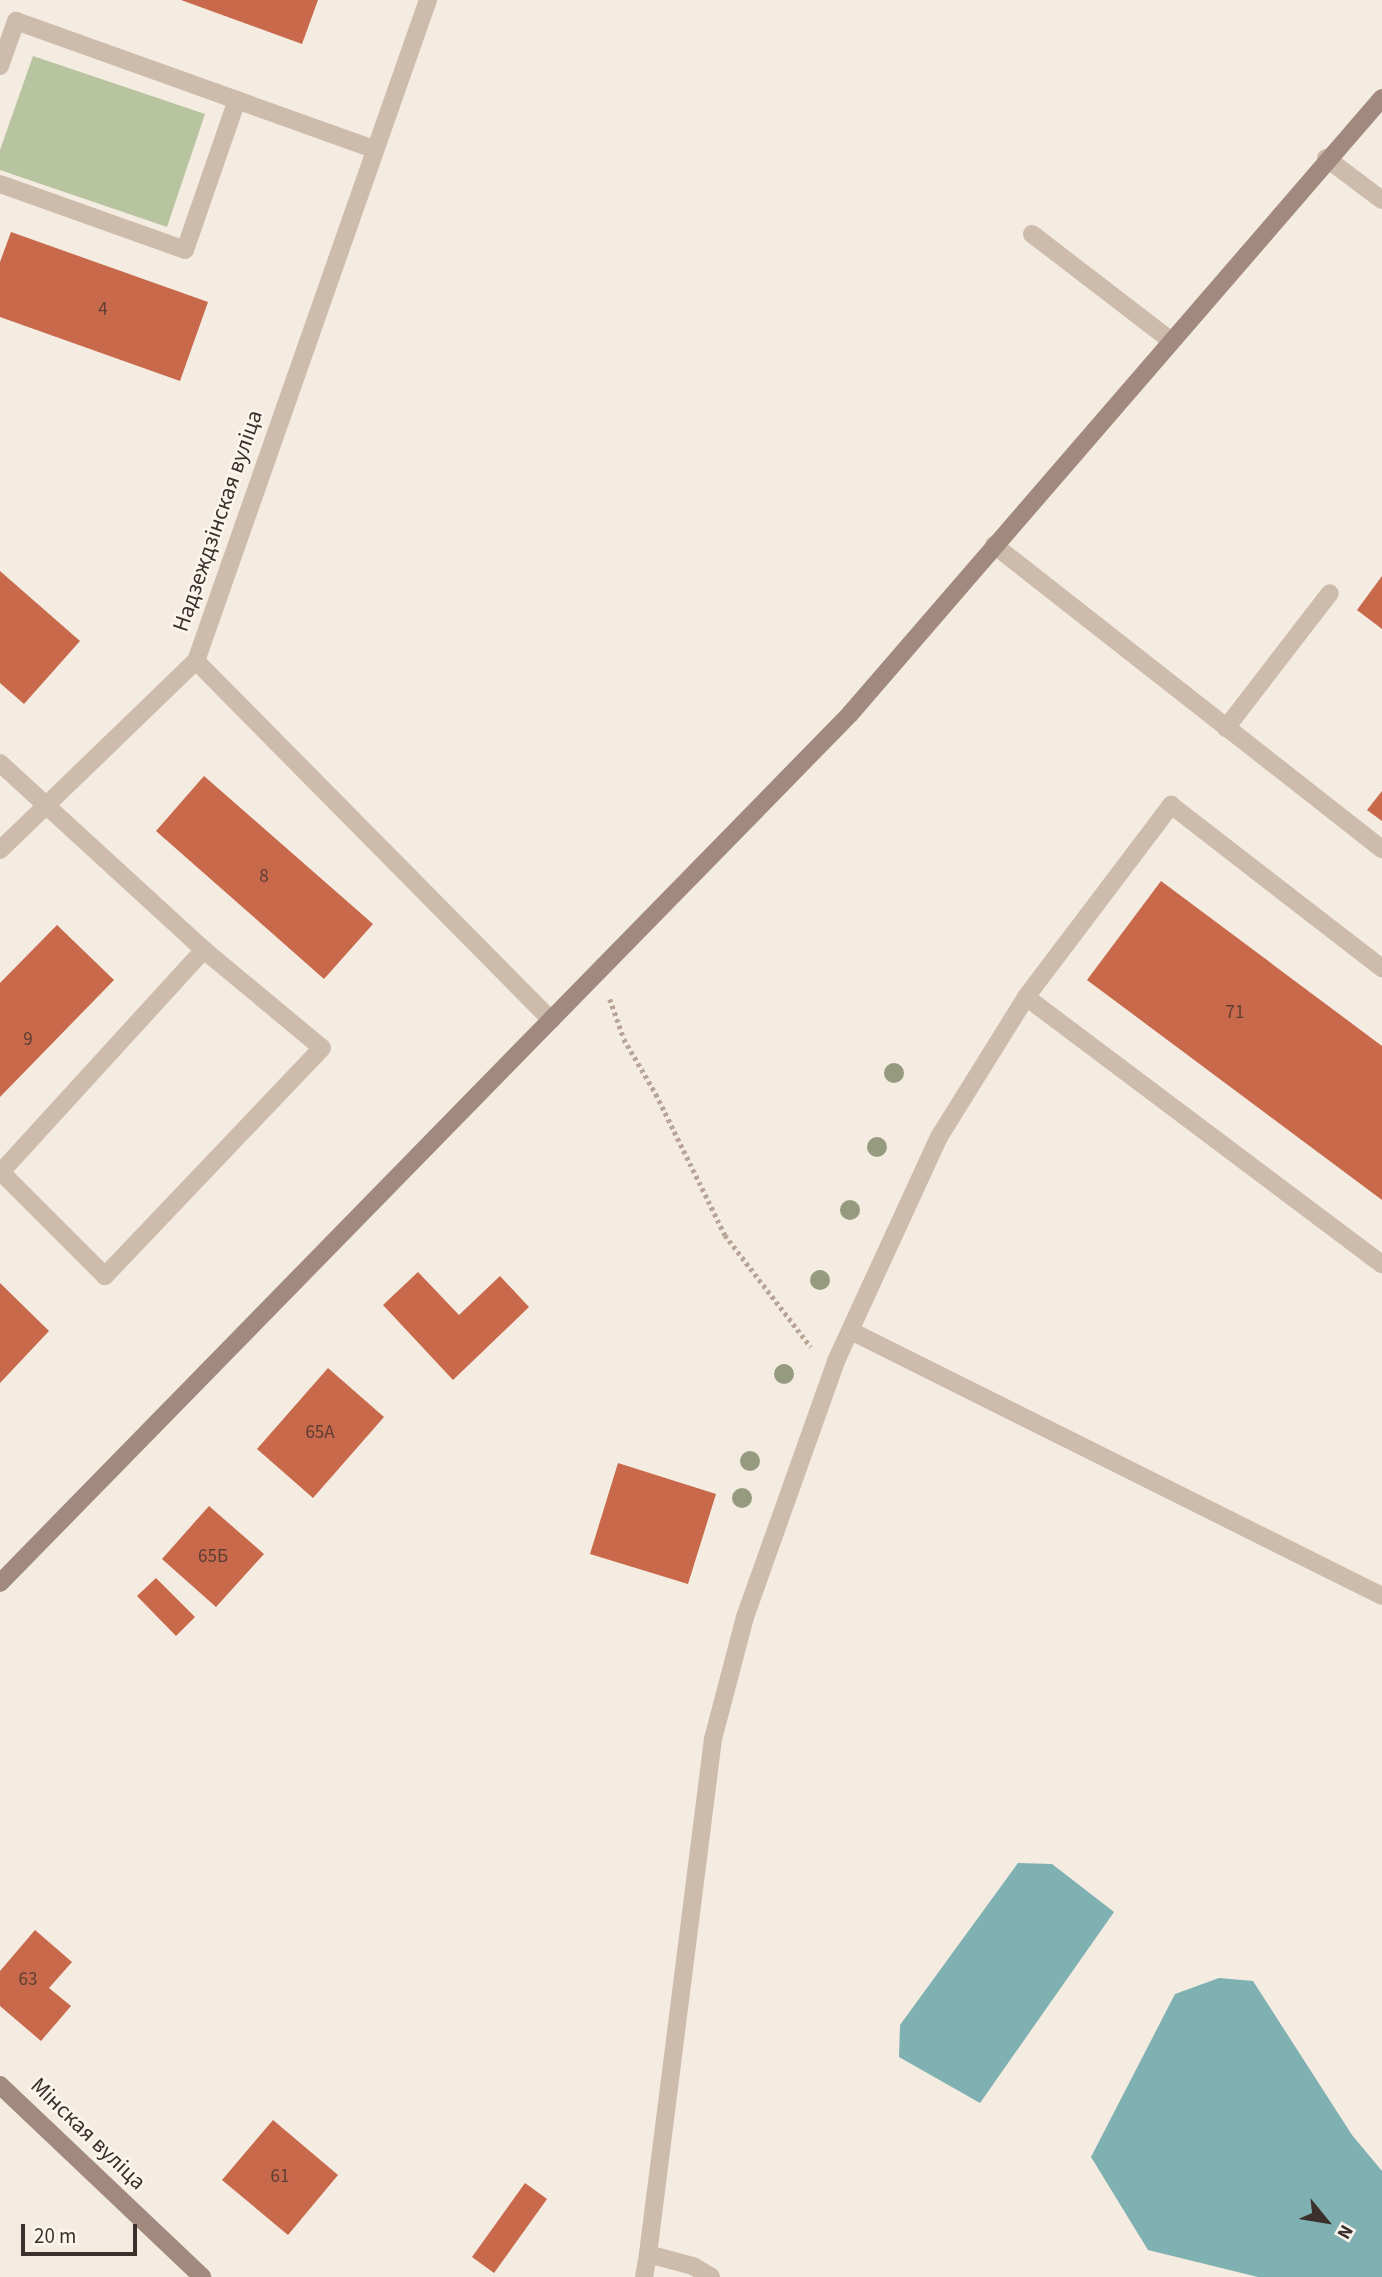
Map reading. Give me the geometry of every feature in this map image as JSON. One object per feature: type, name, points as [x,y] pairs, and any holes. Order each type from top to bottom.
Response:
[{"type":"street","name":"Надзеждзінская вуліца","points":[[428,0],[373,149],[196,661],[551,1020]]},
{"type":"street","points":[[0,66],[16,21],[373,149]]},
{"type":"street","points":[[0,1583],[850,714],[1169,339],[1382,97]]},
{"type":"street","points":[[0,184],[185,250],[237,100]]},
{"type":"street","points":[[1326,158],[1382,200]]},
{"type":"street","points":[[1032,233],[1169,339]]},
{"type":"street","points":[[994,545],[1382,849]]},
{"type":"street","points":[[1226,728],[1330,593]]},
{"type":"street","points":[[0,850],[196,661]]},
{"type":"street","points":[[0,763],[48,803],[204,950],[322,1048],[105,1276],[1,1172],[204,950]]},
{"type":"street","points":[[644,2277],[713,1739],[745,1617],[836,1360],[939,1137],[1026,997],[1171,805],[1382,968]]},
{"type":"street","points":[[1026,997],[1382,1264]]},
{"type":"street","points":[[851,1331],[1382,1596]]},
{"type":"street","name":"Мінская вуліца","points":[[0,2085],[202,2277]]},
{"type":"street","points":[[648,2254],[693,2266],[711,2277]]},
{"type":"path","points":[[600,972],[624,1039],[656,1094],[725,1235],[806,1344],[836,1360]]},
{"type":"green space","points":[[33,56],[205,114],[167,227],[0,170],[0,150]]},
{"type":"water","points":[[1018,1863],[1052,1864],[1114,1912],[980,2103],[899,2057],[900,2025]]},
{"type":"water","points":[[1219,1978],[1253,1981],[1352,2135],[1382,2171],[1382,2277],[1258,2277],[1148,2250],[1091,2157],[1175,1994]]},
{"type":"building","points":[[181,0],[318,0],[302,44]]},
{"type":"building","points":[[11,232],[208,302],[180,381],[0,317],[0,262]]},
{"type":"building","points":[[0,571],[80,641],[24,704],[0,683]]},
{"type":"building","points":[[1382,576],[1382,629],[1357,610]]},
{"type":"building","points":[[204,776],[373,924],[324,979],[156,831]]},
{"type":"building","points":[[1382,791],[1382,821],[1367,810]]},
{"type":"building","points":[[1161,881],[1382,1046],[1382,1200],[1087,980]]},
{"type":"building","points":[[57,925],[114,980],[0,1097],[0,983]]},
{"type":"building","points":[[418,1272],[459,1315],[500,1276],[529,1307],[453,1380],[383,1305]]},
{"type":"building","points":[[0,1283],[49,1331],[0,1383]]},
{"type":"building","points":[[328,1368],[384,1417],[313,1498],[257,1449]]},
{"type":"building","points":[[618,1463],[716,1494],[688,1584],[590,1554]]},
{"type":"building","points":[[209,1506],[264,1554],[216,1607],[162,1559]]},
{"type":"building","points":[[156,1578],[195,1617],[176,1636],[137,1596]]},
{"type":"building","points":[[35,1930],[72,1962],[49,1988],[71,2006],[41,2041],[0,2006],[0,1971]]},
{"type":"building","points":[[273,2120],[338,2175],[288,2235],[222,2180]]},
{"type":"building","points":[[525,2183],[547,2199],[494,2273],[472,2257]]}]
